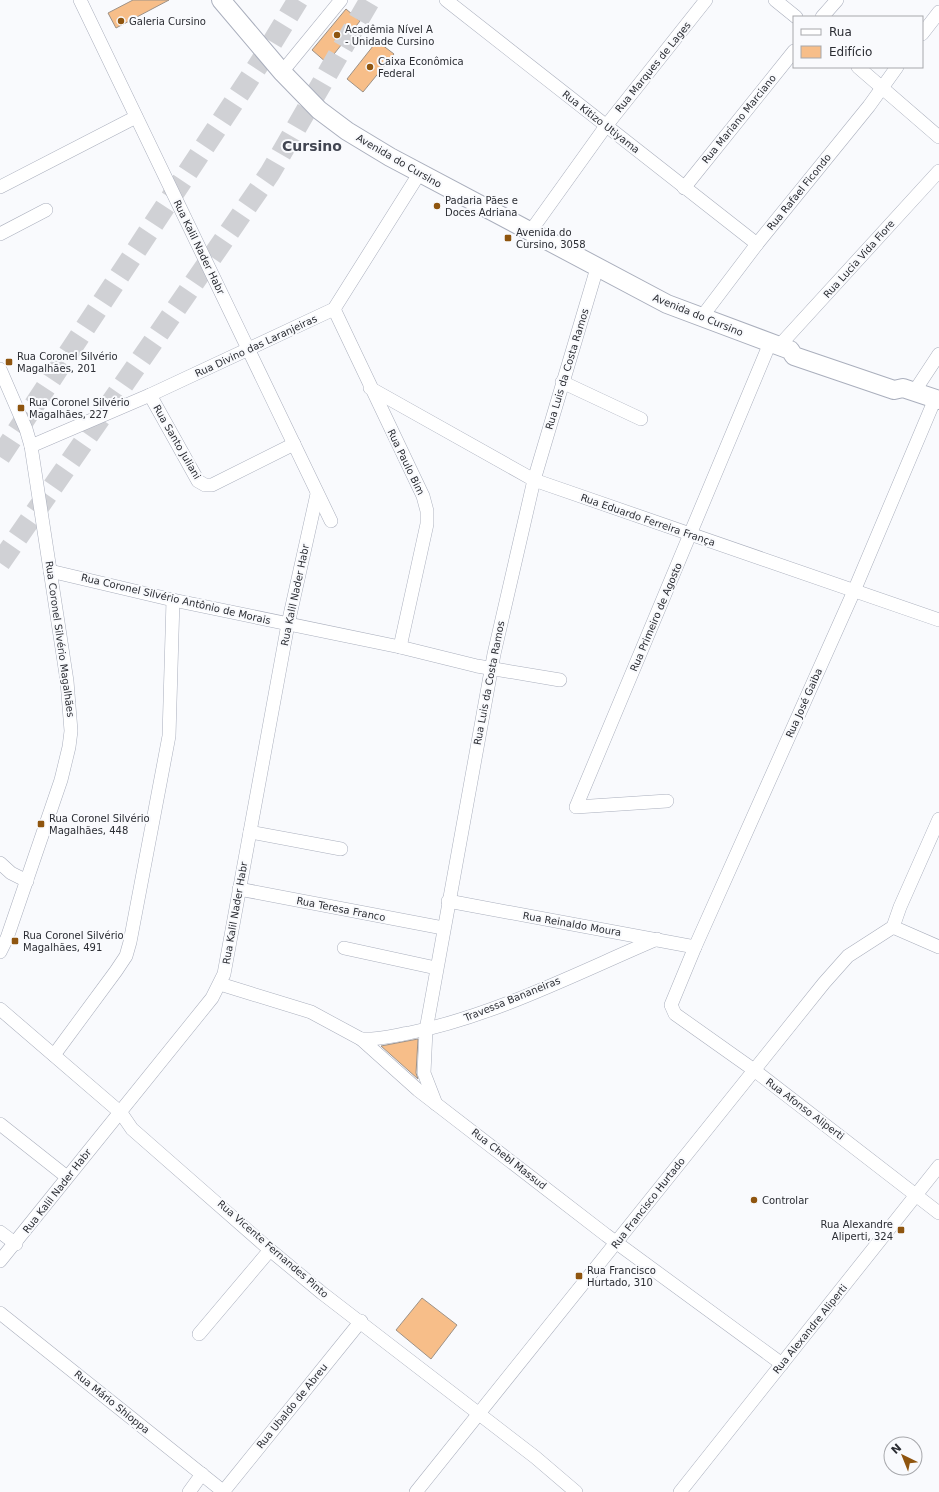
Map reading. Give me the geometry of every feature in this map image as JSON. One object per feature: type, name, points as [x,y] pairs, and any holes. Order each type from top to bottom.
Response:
[{"type":"main road","name":"Avenida do Cursino","points":[[221,0],[282,72],[319,110],[347,131],[419,174],[667,304],[779,347],[796,348],[898,382],[909,390],[937,399]]},
{"type":"street","name":"Rua Kalil Nader Habr","points":[[80,0],[331,521]]},
{"type":"street","points":[[282,72],[341,0]]},
{"type":"street","name":"Rua Kitizo Utiyama","points":[[446,0],[757,244]]},
{"type":"street","name":"Rua Marques de Lages","points":[[530,232],[606,126],[706,0]]},
{"type":"street","points":[[775,0],[795,16]]},
{"type":"street","points":[[823,16],[837,0]]},
{"type":"street","points":[[923,33],[939,12]]},
{"type":"street","name":"Rua Mariano Marciano","points":[[684,188],[793,52]]},
{"type":"street","points":[[859,68],[939,137]]},
{"type":"street","name":"Rua Rafael Ficondo","points":[[701,318],[757,244],[882,88],[896,68]]},
{"type":"street","points":[[0,187],[136,117]]},
{"type":"street","name":"Rua Lucia Vida Fiore","points":[[779,347],[939,171]]},
{"type":"street","points":[[334,309],[419,174]]},
{"type":"street","points":[[0,234],[46,210]]},
{"type":"street","name":"Rua Luis da Costa Ramos","points":[[436,1104],[424,1073],[426,1030],[443,928],[491,668],[534,480],[597,268]]},
{"type":"street","name":"Rua Divino das Laranjeiras","points":[[31,446],[150,395],[334,309]]},
{"type":"street","name":"Rua Paulo Bim","points":[[334,309],[370,388],[423,496],[427,511],[427,524],[400,647]]},
{"type":"street","name":"Rua Primeiro de Agosto","points":[[667,801],[576,807],[691,536],[779,347]]},
{"type":"street","points":[[909,390],[939,354]]},
{"type":"street","name":"Rua Coronel Silvério Magalhães","points":[[0,369],[26,429],[31,446],[67,681],[72,731],[61,780],[8,938],[0,952]]},
{"type":"street","points":[[562,382],[641,419]]},
{"type":"street","name":"Rua Eduardo Ferreira França","points":[[370,388],[534,480],[691,536],[939,620]]},
{"type":"street","name":"Rua Santo Juliani","points":[[150,395],[198,482],[205,485],[212,485],[294,444]]},
{"type":"street","name":"Rua José Gaiba","points":[[671,1005],[695,947],[854,591],[937,399]]},
{"type":"street","name":"Rua Kalil Nader Habr","points":[[0,1261],[16,1244],[67,1177],[121,1113],[212,998],[220,984],[224,974],[288,624],[317,494]]},
{"type":"street","name":"Rua Coronel Silvério Antônio de Morais","points":[[50,571],[173,600],[400,647],[491,668],[560,680]]},
{"type":"street","points":[[54,1055],[116,971],[126,956],[130,942],[169,736],[173,600]]},
{"type":"street","points":[[939,819],[900,907],[893,927],[939,947]]},
{"type":"street","points":[[250,832],[341,849]]},
{"type":"street","points":[[0,863],[11,873],[27,881]]},
{"type":"street","name":"Rua Teresa Franco","points":[[239,889],[443,928]]},
{"type":"street","name":"Rua Reinaldo Moura","points":[[448,901],[695,947]]},
{"type":"street","name":"Rua Francisco Hurtado","points":[[416,1492],[754,1070],[848,956],[893,927]]},
{"type":"street","name":"Travessa Bananeiras","points":[[361,1039],[376,1040],[426,1030],[492,1009],[657,939]]},
{"type":"street","points":[[344,948],[436,968]]},
{"type":"street","name":"Rua Chebl Massud","points":[[220,984],[311,1012],[361,1039],[384,1061],[436,1104],[617,1242],[782,1364]]},
{"type":"street","name":"Rua Afonso Aliperti","points":[[671,1005],[675,1014],[754,1070],[939,1213]]},
{"type":"street","name":"Rua Vicente Fernandes Pinto","points":[[0,1009],[121,1113],[132,1129],[270,1250],[322,1293],[361,1321],[534,1457],[576,1492]]},
{"type":"street","points":[[0,1124],[67,1177]]},
{"type":"street","name":"Rua Alexandre Aliperti","points":[[680,1492],[939,1166]]},
{"type":"street","points":[[0,1232],[16,1244]]},
{"type":"street","points":[[199,1334],[270,1250]]},
{"type":"street","name":"Rua Mário Shioppa","points":[[0,1313],[224,1492]]},
{"type":"street","name":"Rua Ubaldo de Abreu","points":[[224,1492],[361,1321]]},
{"type":"street","points":[[189,1492],[202,1474]]},
{"type":"building","name":"Galeria Cursino","points":[[133,0],[169,0],[116,28],[108,13]]},
{"type":"building","name":"Acadêmia Nível A - Unidade Cursino","points":[[346,9],[360,21],[327,63],[312,50]]},
{"type":"building","name":"Caixa Econômica Federal","points":[[377,41],[394,54],[363,92],[347,79]]},
{"type":"building","points":[[418,1039],[416,1073],[418,1079],[381,1046]]},
{"type":"building","points":[[422,1298],[457,1325],[431,1359],[396,1330]]},
{"type":"tunnel","points":[[0,457],[261,61],[298,0]]},
{"type":"tunnel","points":[[0,563],[270,173],[370,0]]},
{"type":"place","name":"Galeria Cursino","points":[[121,21]]},
{"type":"place","name":"Acadêmia Nível A - Unidade Cursino","points":[[337,35]]},
{"type":"place","name":"Caixa Econômica Federal","points":[[370,67]]},
{"type":"place","name":"Padaria Pães e Doces Adriana","points":[[437,206]]},
{"type":"place","name":"Avenida do Cursino, 3058","points":[[508,238]]},
{"type":"place","name":"Rua Coronel Silvério Magalhães, 201","points":[[9,362]]},
{"type":"place","name":"Rua Coronel Silvério Magalhães, 227","points":[[21,408]]},
{"type":"place","name":"Rua Coronel Silvério Magalhães, 448","points":[[41,824]]},
{"type":"place","name":"Rua Coronel Silvério Magalhães, 491","points":[[15,941]]},
{"type":"place","name":"Controlar","points":[[754,1200]]},
{"type":"place","name":"Rua Alexandre Aliperti, 324","points":[[901,1230]]},
{"type":"place","name":"Rua Francisco Hurtado, 310","points":[[579,1276]]},
{"type":"district","name":"Cursino","points":[[312,146]]}]
